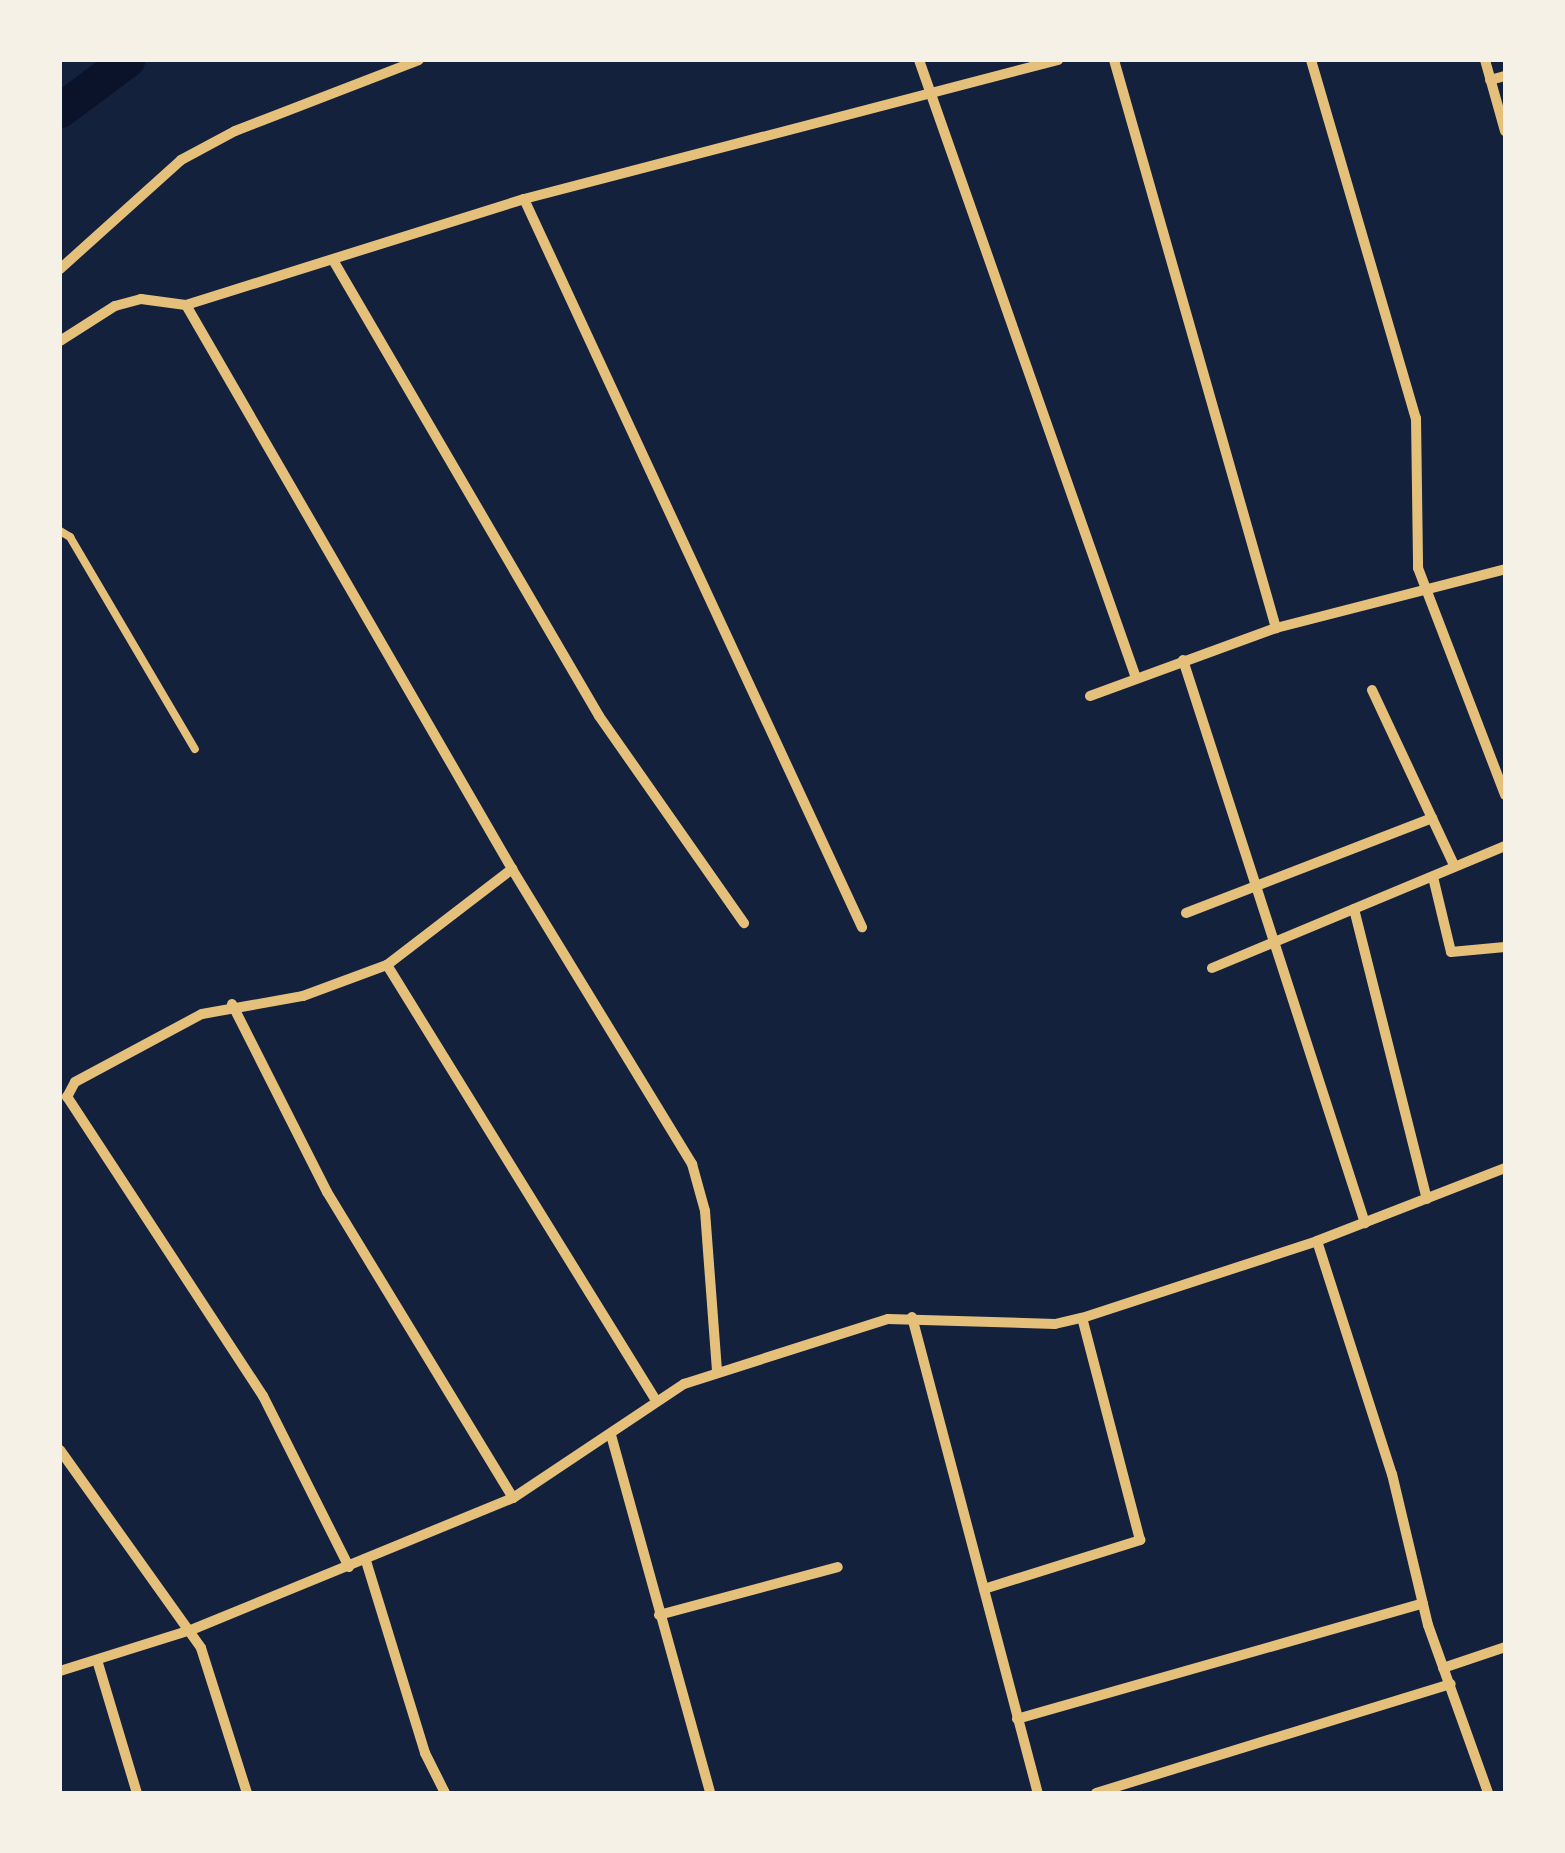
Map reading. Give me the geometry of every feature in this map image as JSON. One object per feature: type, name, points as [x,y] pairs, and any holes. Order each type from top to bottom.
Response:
[{"type":"street","points":[[60,268],[182,160],[235,130],[418,60]]},
{"type":"street","points":[[918,60],[1136,678]]},
{"type":"street","points":[[60,341],[114,306],[140,300],[186,305],[524,199],[1058,60]]},
{"type":"street","points":[[1114,60],[1276,628]]},
{"type":"street","points":[[1311,60],[1416,418],[1421,478],[1414,548],[1425,587],[1505,795]]},
{"type":"street","points":[[1485,60],[1505,132]]},
{"type":"street","points":[[1490,80],[1505,76]]},
{"type":"street","points":[[524,199],[862,927]]},
{"type":"street","points":[[332,260],[599,716],[744,923]]},
{"type":"street","points":[[186,305],[512,869],[692,1164],[705,1212],[717,1372]]},
{"type":"street","points":[[1090,696],[1276,628],[1505,569]]},
{"type":"street","points":[[1183,660],[1365,1223]]},
{"type":"street","points":[[1372,690],[1455,868]]},
{"type":"street","points":[[1186,913],[1432,818]]},
{"type":"street","points":[[1212,968],[1505,846]]},
{"type":"street","points":[[349,1567],[263,1396],[73,1112],[67,1096],[75,1082],[232,1004],[304,996],[387,965],[512,869]]},
{"type":"street","points":[[1433,877],[1451,952],[1505,947]]},
{"type":"street","points":[[1354,909],[1427,1199]]},
{"type":"street","points":[[387,965],[654,1399]]},
{"type":"street","points":[[232,1004],[326,1192],[513,1498]]},
{"type":"street","points":[[60,1671],[191,1630],[513,1498],[611,1436],[654,1399],[717,1372],[912,1317],[1026,1324],[1082,1318],[1317,1241],[1505,1168]]},
{"type":"street","points":[[1317,1241],[1392,1474],[1443,1668],[1488,1793]]},
{"type":"street","points":[[912,1317],[1038,1793]]},
{"type":"street","points":[[984,1589],[1140,1540],[1082,1318]]},
{"type":"street","points":[[611,1436],[710,1793]]},
{"type":"street","points":[[60,1450],[191,1630],[247,1793]]},
{"type":"street","points":[[366,1560],[425,1752],[445,1793]]},
{"type":"street","points":[[659,1615],[838,1567]]},
{"type":"street","points":[[1018,1720],[1423,1603]]},
{"type":"street","points":[[1443,1668],[1505,1647]]},
{"type":"street","points":[[97,1660],[137,1793]]},
{"type":"street","points":[[1096,1793],[1451,1684]]},
{"type":"lane","points":[[60,531],[70,537],[195,749]]},
{"type":"waterway","points":[[60,110],[127,60]]}]
